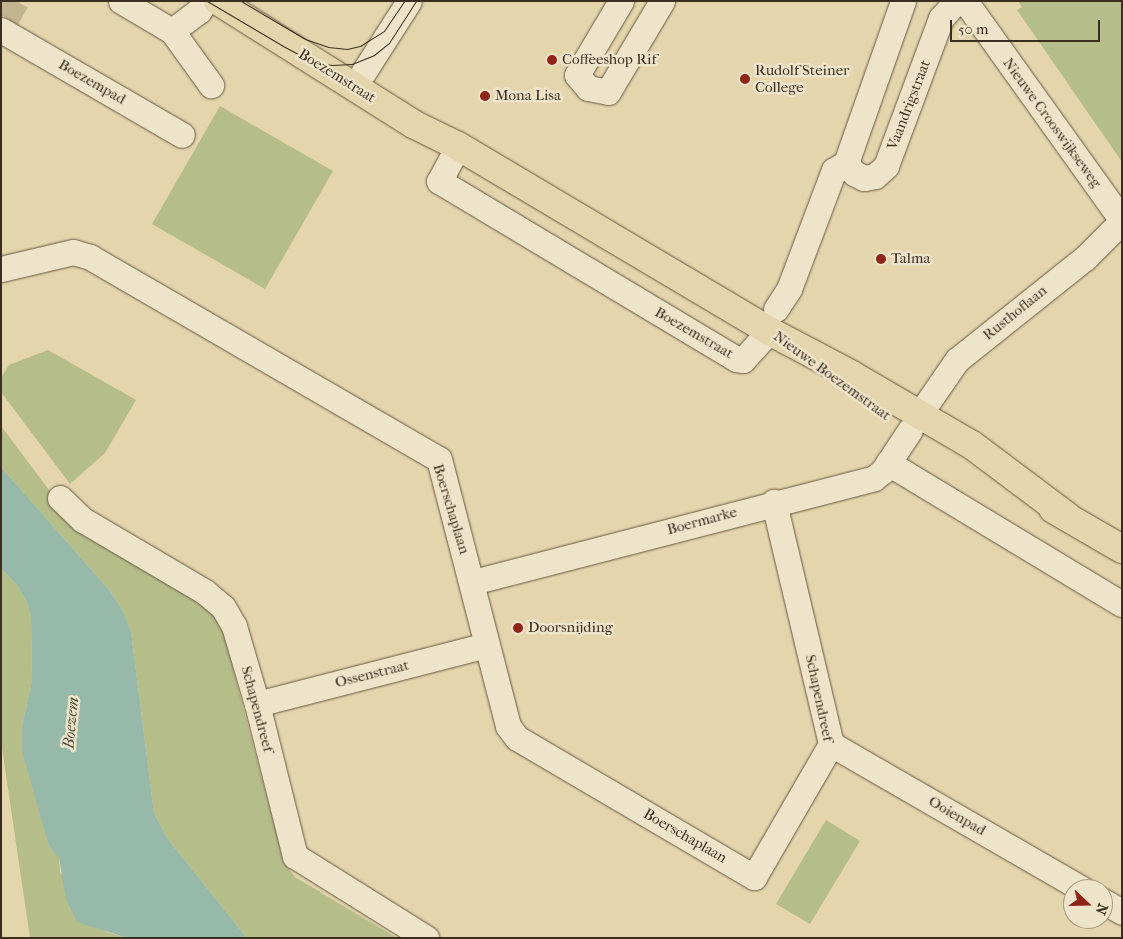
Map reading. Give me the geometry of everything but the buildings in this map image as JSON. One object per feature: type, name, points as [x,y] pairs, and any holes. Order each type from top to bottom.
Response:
[{"type":"main road","name":"Boezemstraat","points":[[218,1],[358,80],[420,110],[458,146],[772,320]]},
{"type":"main road","name":"Boezemstraat","points":[[233,1],[358,80]]},
{"type":"main road","name":"Nieuwe Boezemstraat","points":[[772,320],[837,383],[914,423],[1007,487],[1068,517],[1122,550]]},
{"type":"street","points":[[121,1],[172,31],[211,85]]},
{"type":"street","points":[[172,31],[198,10],[205,1]]},
{"type":"street","points":[[358,80],[409,1]]},
{"type":"street","points":[[621,1],[577,75],[588,88],[608,92],[662,1]]},
{"type":"street","points":[[772,320],[789,289],[834,170],[846,163],[904,1]]},
{"type":"street","name":"Vaandrigstraat","points":[[846,163],[854,173],[864,178],[875,176],[886,166],[941,18],[957,1]]},
{"type":"street","name":"Nieuwe Crooswijkseweg","points":[[966,1],[1122,220]]},
{"type":"street","name":"Boezempad","points":[[3,25],[182,135]]},
{"type":"street","name":"Boezemstraat","points":[[458,146],[439,181],[711,344],[743,360],[772,320]]},
{"type":"street","name":"Rusthoflaan","points":[[914,423],[957,360],[1084,258],[1122,220]]},
{"type":"street","name":"Boerschaplaan","points":[[1,269],[73,252],[90,257],[439,459],[473,582],[508,726],[517,738],[754,877]]},
{"type":"street","name":"Boermarke","points":[[473,582],[774,502],[874,478],[888,463],[914,423]]},
{"type":"street","points":[[888,463],[1122,604]]},
{"type":"street","name":"Schapendreef","points":[[60,498],[83,520],[205,592],[223,607],[234,626],[257,704],[295,856],[426,938]]},
{"type":"street","name":"Schapendreef","points":[[754,877],[831,744],[774,502]]},
{"type":"street","name":"Ossenstraat","points":[[257,704],[487,645]]},
{"type":"street","name":"Ooienpad","points":[[831,744],[1065,879]]},
{"type":"green space","points":[[1018,1],[1122,1],[1122,162],[1017,10],[1022,7]]},
{"type":"green space","points":[[220,106],[333,171],[265,289],[152,224]]},
{"type":"green space","points":[[48,350],[136,400],[105,453],[70,484],[1,392],[1,378],[9,365]]},
{"type":"green space","points":[[1,426],[70,518],[202,600],[220,619],[284,863],[295,877],[397,938],[247,938],[167,838],[154,813],[131,632],[123,611],[110,591],[1,467]]},
{"type":"green space","points":[[1,569],[17,585],[27,602],[31,618],[32,681],[22,726],[49,846],[59,857],[60,872],[106,932],[127,938],[30,938],[1,741]]},
{"type":"green space","points":[[826,820],[860,841],[810,924],[776,904]]},
{"type":"water","name":"Boezem","points":[[1,467],[110,591],[123,611],[131,632],[154,813],[167,838],[247,938],[127,938],[77,922],[66,899],[59,858],[49,846],[22,751],[22,726],[32,681],[31,619],[27,602],[17,585],[1,569]]},
{"type":"tunnel","points":[[7,18],[17,1]]},
{"type":"tram line","points":[[207,1],[313,62],[332,65],[352,64],[374,55],[389,43],[416,1]]},
{"type":"tram line","points":[[241,1],[305,39],[328,47],[347,49],[360,46],[384,31],[404,1]]},
{"type":"place","name":"Coffeeshop Rif","points":[[552,60]]},
{"type":"place","name":"Rudolf Steiner College","points":[[745,79]]},
{"type":"place","name":"Mona Lisa","points":[[485,96]]},
{"type":"place","name":"Talma","points":[[881,259]]},
{"type":"place","name":"Doorsnijding","points":[[518,628]]}]
